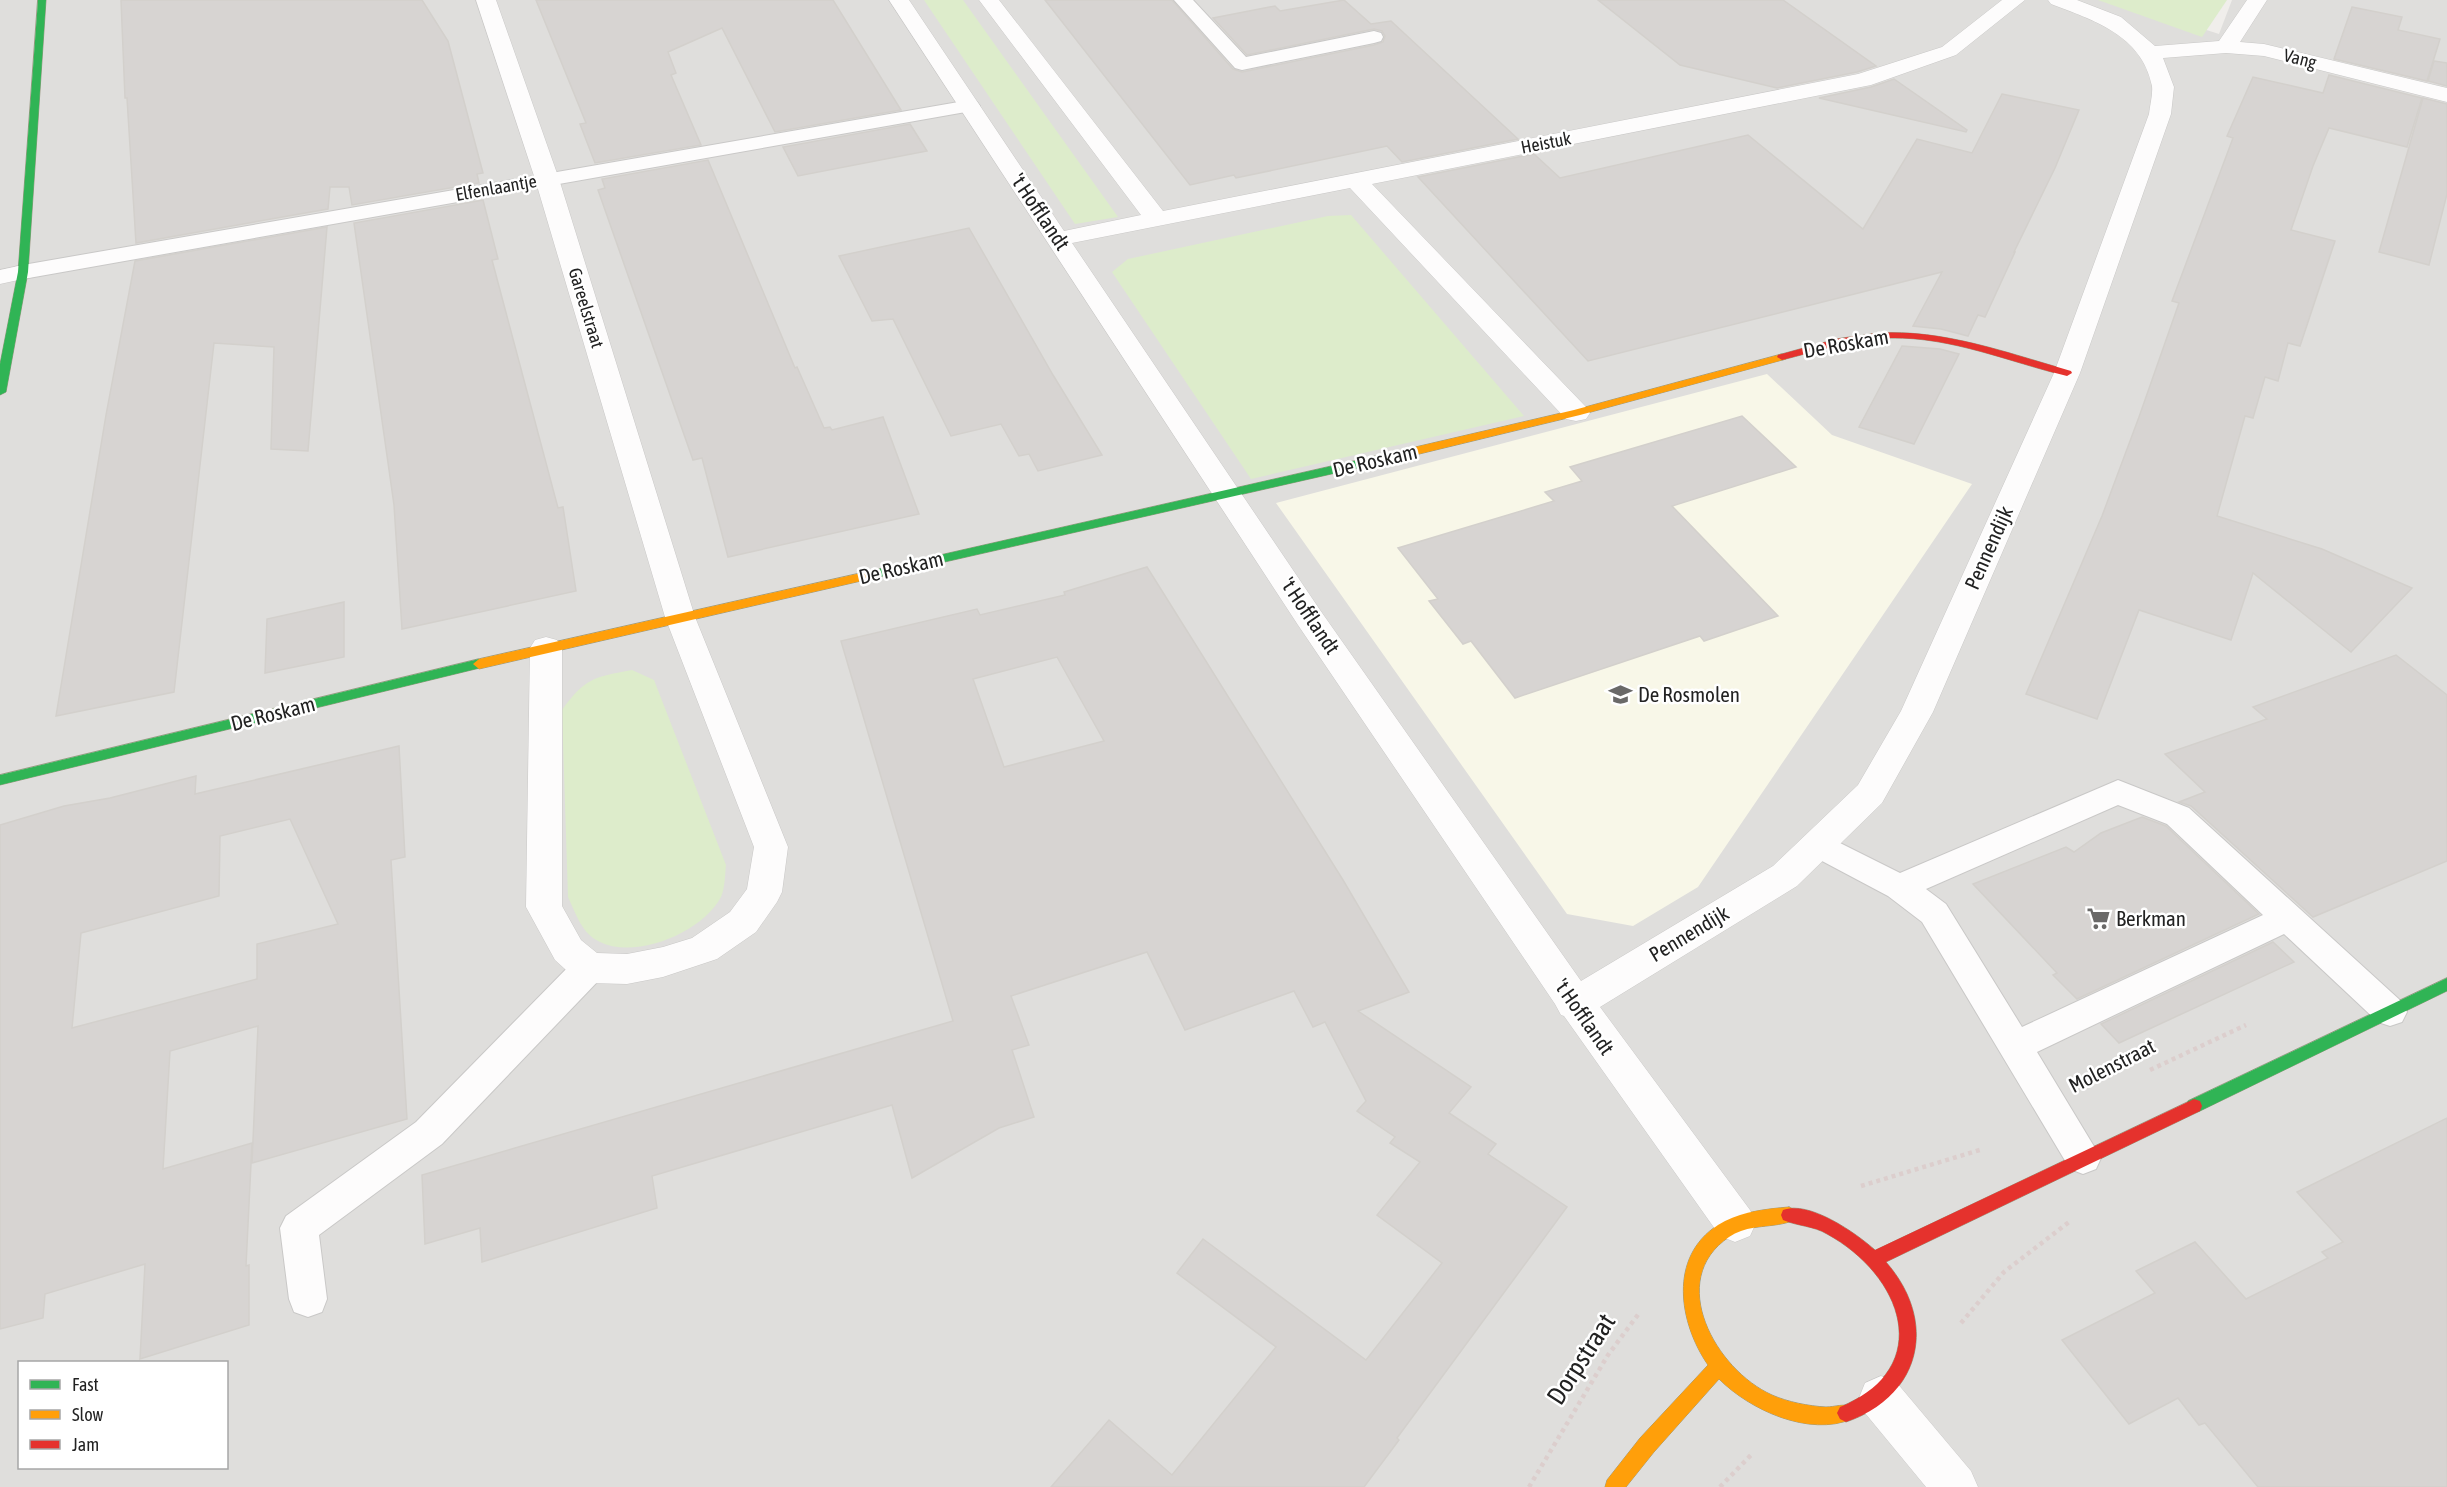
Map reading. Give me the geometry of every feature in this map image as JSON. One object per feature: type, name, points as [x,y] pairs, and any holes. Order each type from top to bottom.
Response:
[{"type":"street","points":[[0,392],[42,0]]},
{"type":"street","name":"Gareelstraat","points":[[486,0],[547,179],[680,617]]},
{"type":"street","name":"'t Hofflandt","points":[[899,0],[1227,495],[1574,1004],[1735,1223]]},
{"type":"street","points":[[989,0],[1158,221]]},
{"type":"street","name":"Heistuk","points":[[1058,239],[1863,80],[1949,51],[2015,0]]},
{"type":"street","name":"Pennendijk","points":[[1574,1004],[1785,876],[1870,794],[1917,712],[2067,373],[2160,114],[2163,87],[2150,53],[2114,21],[2058,0]]},
{"type":"street","points":[[2226,47],[2257,0]]},
{"type":"street","name":"Vang","points":[[2150,53],[2226,47],[2264,50],[2447,95]]},
{"type":"street","points":[[1355,180],[1576,413]]},
{"type":"street","name":"De Roskam","points":[[0,780],[546,648],[1227,495],[1576,413],[1839,341],[1891,335],[1941,339],[2067,373]]},
{"type":"street","points":[[546,648],[544,907],[568,950],[589,968],[627,969],[663,962],[705,949],[743,922],[764,891],[771,847],[680,617]]},
{"type":"street","points":[[1874,1258],[2447,984]]},
{"type":"street","points":[[1788,1215],[1812,1220],[1835,1229],[1856,1242],[1874,1258],[1890,1279],[1901,1300],[1907,1322],[1908,1345],[1892,1382],[1854,1412],[1824,1416],[1791,1412],[1765,1402],[1739,1386],[1719,1366],[1700,1337],[1692,1306],[1691,1277],[1700,1254],[1715,1236],[1735,1223],[1760,1216],[1788,1215]]},
{"type":"street","points":[[1614,1487],[1647,1445],[1719,1366]]},
{"type":"street","points":[[1892,1382],[1955,1487]]},
{"type":"lane","points":[[1184,0],[1242,64],[1374,37]]},
{"type":"lane","name":"Elfenlaantje","points":[[12,275],[970,106]]},
{"type":"lane","points":[[1899,887],[2118,792],[2178,816],[2390,1012]]},
{"type":"lane","points":[[1818,844],[1899,887],[1934,913],[2083,1158]]},
{"type":"lane","points":[[2016,1046],[2288,918]]},
{"type":"lane","points":[[308,1299],[299,1228],[429,1133],[589,968]]},
{"type":"path","name":"Molenstraat","points":[[2148,1071],[2250,1023]]},
{"type":"path","points":[[1788,1215],[1834,1195],[1986,1148]]},
{"type":"path","points":[[1892,1382],[1949,1336],[2004,1272],[2074,1218]]},
{"type":"path","name":"Dorpstraat","points":[[1529,1487],[1608,1355],[1653,1296],[1691,1277]]},
{"type":"shaded area","points":[[0,0],[2113,0],[2219,34],[2232,0],[2447,0],[2447,1487],[0,1487]]},
{"type":"shaded area","name":"De Rosmolen","points":[[1767,374],[1832,435],[1972,484],[1698,887],[1633,926],[1567,914],[1276,503]]},
{"type":"green space","points":[[924,0],[963,0],[1118,217],[1075,224]]},
{"type":"green space","points":[[2098,0],[2227,0],[2202,37]]},
{"type":"green space","points":[[1351,215],[1524,416],[1251,479],[1112,272],[1128,259],[1328,216]]},
{"type":"green space","points":[[632,670],[654,680],[726,865],[721,897],[700,921],[667,939],[649,945],[615,947],[600,942],[589,934],[580,923],[568,897],[562,710],[577,691],[591,681]]},
{"type":"building","points":[[121,0],[422,0],[448,41],[483,173],[477,174],[479,183],[352,205],[349,187],[330,187],[328,209],[136,243],[127,98],[125,98]]},
{"type":"building","points":[[536,0],[833,0],[901,110],[775,132],[722,28],[668,52],[676,73],[671,75],[701,145],[595,163],[580,124],[586,123]]},
{"type":"building","points":[[1045,0],[1172,0],[1233,69],[1242,72],[1374,45],[1383,42],[1385,36],[1382,31],[1374,29],[1247,55],[1213,18],[1275,6],[1280,11],[1344,0],[1371,24],[1391,21],[1518,139],[1402,162],[1387,146],[1236,178],[1234,175],[1190,185]]},
{"type":"building","points":[[1598,0],[1783,0],[1876,66],[1777,88],[1680,65]]},
{"type":"building","points":[[2352,7],[2402,17],[2398,30],[2440,39],[2427,81],[2334,59]]},
{"type":"building","points":[[2434,61],[2447,63],[2447,86],[2428,81]]},
{"type":"building","points":[[2329,75],[2422,98],[2407,147],[2329,128],[2291,230],[2335,241],[2300,346],[2288,343],[2278,381],[2265,377],[2253,418],[2245,416],[2217,516],[2322,549],[2412,588],[2351,652],[2253,573],[2231,640],[2139,610],[2097,719],[2026,694],[2102,516],[2139,417],[2179,303],[2172,301],[2233,138],[2227,136],[2253,77],[2323,93]]},
{"type":"building","points":[[1894,79],[1967,130],[1966,132],[1819,98],[1871,87]]},
{"type":"building","points":[[2002,94],[2079,110],[2055,168],[1985,317],[1978,315],[1968,336],[1941,329],[1913,326],[1942,272],[1588,361],[1418,177],[1534,154],[1560,178],[1748,135],[1863,229],[1917,139],[1972,153]]},
{"type":"building","points":[[2423,98],[2447,104],[2447,194],[2429,265],[2379,252]]},
{"type":"building","points":[[910,124],[927,151],[798,176],[783,147]]},
{"type":"building","points":[[708,160],[795,368],[797,367],[824,428],[830,427],[832,430],[883,417],[919,514],[728,557],[702,458],[693,460],[598,190],[605,188],[602,179]]},
{"type":"building","points":[[483,200],[498,259],[492,260],[558,508],[563,507],[576,591],[402,629],[394,505],[354,223]]},
{"type":"building","points":[[327,227],[308,451],[271,449],[274,347],[214,343],[174,692],[56,716],[106,415],[135,261]]},
{"type":"building","points":[[969,228],[1053,375],[1102,455],[1038,471],[1029,454],[1019,456],[1001,424],[951,436],[893,319],[872,321],[839,256]]},
{"type":"building","points":[[1902,346],[1940,349],[1959,354],[1914,444],[1859,427]]},
{"type":"building","points":[[1742,416],[1796,467],[1672,506],[1778,616],[1704,641],[1700,636],[1515,698],[1471,641],[1463,644],[1429,601],[1438,599],[1398,548],[1554,501],[1545,492],[1582,481],[1570,467]]},
{"type":"building","points":[[1147,567],[1343,880],[1409,992],[1358,1011],[1471,1087],[1449,1113],[1496,1144],[1488,1154],[1567,1207],[1397,1438],[1399,1440],[1364,1487],[1051,1487],[1109,1420],[1172,1475],[1276,1347],[1177,1273],[1203,1239],[1366,1360],[1442,1263],[1377,1215],[1420,1162],[1390,1143],[1395,1137],[1357,1111],[1366,1101],[1325,1022],[1313,1027],[1294,991],[1185,1030],[1147,952],[1011,996],[1029,1045],[1012,1050],[1034,1117],[999,1128],[912,1178],[892,1105],[652,1176],[657,1208],[482,1262],[480,1228],[425,1244],[422,1175],[953,1021],[841,641],[977,609],[980,615],[1065,595],[1064,592]],"holes":[[[1057,657],[1104,741],[1004,767],[973,679]]]},
{"type":"building","points":[[344,602],[344,657],[265,673],[267,619]]},
{"type":"building","points":[[2396,655],[2447,695],[2447,861],[2313,917],[2191,806],[2179,802],[2205,792],[2165,754],[2267,719],[2253,707]]},
{"type":"building","points":[[399,746],[405,857],[391,860],[407,1119],[252,1163],[258,1026],[170,1051],[163,1169],[252,1143],[246,1266],[249,1265],[249,1325],[140,1359],[145,1264],[45,1294],[43,1318],[0,1329],[0,825],[64,806],[110,798],[196,776],[195,794]],"holes":[[[290,819],[338,924],[257,944],[257,979],[72,1028],[81,933],[219,896],[220,836]]]},
{"type":"building","points":[[2142,817],[2166,826],[2259,914],[2077,999],[2053,975],[2057,973],[1973,884],[2066,847],[2074,852],[2101,833]]},
{"type":"building","points":[[2273,942],[2294,962],[2119,1043],[2101,1024]]},
{"type":"building","points":[[2447,1118],[2447,1487],[2258,1487],[2205,1423],[2199,1425],[2178,1398],[2129,1424],[2062,1340],[2155,1293],[2136,1271],[2195,1242],[2246,1299],[2328,1258],[2322,1252],[2343,1242],[2297,1192]]},
{"type":"traffic: fast","points":[[0,392],[23,272],[42,0]]},
{"type":"traffic: fast","points":[[870,575],[1411,452]]},
{"type":"traffic: fast","points":[[0,780],[479,664]]},
{"type":"traffic: fast","points":[[2194,1106],[2447,984]]},
{"type":"traffic: slow","points":[[1411,452],[1576,413],[1782,357]]},
{"type":"traffic: slow","points":[[479,664],[870,575]]},
{"type":"traffic: slow","points":[[1789,1215],[1747,1221],[1723,1231],[1707,1244],[1697,1261],[1692,1279],[1695,1319],[1712,1357],[1731,1379],[1755,1396],[1798,1412],[1825,1416],[1846,1413]]},
{"type":"traffic: slow","points":[[1614,1487],[1647,1445],[1719,1366]]},
{"type":"traffic: jam","points":[[1782,357],[1863,337],[1913,336],[1958,343],[2067,373]]},
{"type":"traffic: jam","points":[[1874,1259],[2194,1106]]},
{"type":"traffic: jam","points":[[1789,1215],[1828,1226],[1852,1240],[1885,1273],[1898,1294],[1906,1315],[1909,1337],[1905,1359],[1894,1380],[1873,1401],[1846,1413]]},
{"type":"place","name":"De Rosmolen","points":[[1620,695]]},
{"type":"place","name":"Berkman","points":[[2098,919]]}]
